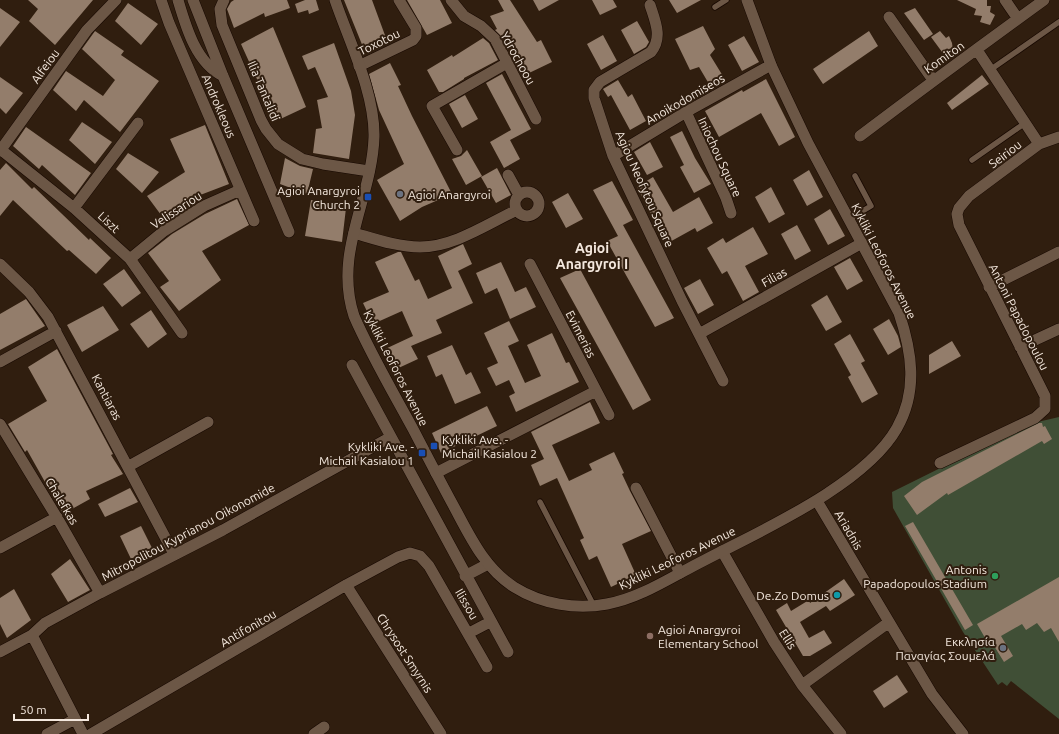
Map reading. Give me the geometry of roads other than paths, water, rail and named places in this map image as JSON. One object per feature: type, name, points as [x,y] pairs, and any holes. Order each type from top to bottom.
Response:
[{"type":"street","name":"Alfeiou","points":[[0,150],[87,30],[116,0]]},
{"type":"street","name":"Androkleous","points":[[161,0],[254,221]]},
{"type":"street","points":[[178,0],[195,45],[203,61],[212,71],[222,76]]},
{"type":"street","points":[[193,0],[222,76],[289,232]]},
{"type":"street","name":"Ilia Tantalidi","points":[[224,0],[220,10],[222,25],[261,120],[272,138],[285,150],[302,159],[323,164],[369,171]]},
{"type":"street","name":"Kykliki Leoforos Avenue","points":[[335,0],[359,66],[374,124],[373,152],[354,232],[346,278],[348,297],[354,316],[477,549],[488,564],[516,588],[545,602],[569,606],[594,606],[630,598],[817,501],[863,467],[882,449],[898,428],[907,402],[912,373],[909,343],[899,313],[808,143],[771,65],[747,0]]},
{"type":"street","name":"Toxotou","points":[[359,66],[413,40],[416,36],[416,28],[399,0]]},
{"type":"street","name":"Ydrochoou","points":[[451,0],[464,16],[481,26],[495,39],[536,119]]},
{"type":"street","points":[[1005,0],[1018,19]]},
{"type":"street","name":"Komiton","points":[[860,136],[933,80],[977,50],[1044,0]]},
{"type":"street","name":"Agiou Neofytou Square","points":[[650,5],[658,34],[655,47],[651,52],[600,82],[594,90],[596,108],[613,156],[723,382]]},
{"type":"street","points":[[889,18],[933,80]]},
{"type":"street","points":[[977,50],[1039,144]]},
{"type":"street","points":[[188,64],[203,61]]},
{"type":"street","points":[[457,150],[432,106],[507,63]]},
{"type":"street","name":"Anoikodomiseos","points":[[613,156],[686,112],[771,65]]},
{"type":"street","name":"Iniochou Square","points":[[686,112],[726,198],[731,213]]},
{"type":"street","points":[[74,208],[138,123]]},
{"type":"street","name":"Seiriou","points":[[969,196],[1039,144],[1059,137]]},
{"type":"street","name":"Liszt","points":[[0,150],[74,208],[130,259],[182,333]]},
{"type":"street","points":[[508,175],[519,195]]},
{"type":"street","name":"Velissariou","points":[[130,259],[164,231],[204,206],[240,190]]},
{"type":"street","points":[[531,192],[538,198],[539,206],[535,213],[527,216],[519,213],[515,202],[519,195],[531,192]]},
{"type":"street","name":"Antoni Papadopoulou","points":[[940,463],[1042,414],[1045,409],[1045,396],[959,225],[959,208],[969,196]]},
{"type":"street","points":[[354,232],[405,246],[432,246],[454,240],[517,210]]},
{"type":"street","name":"Filias","points":[[699,334],[862,243]]},
{"type":"street","points":[[989,287],[1059,252]]},
{"type":"street","name":"Kantiaras","points":[[0,264],[29,292],[56,331],[129,466],[174,554]]},
{"type":"street","name":"Evimerias","points":[[530,264],[609,415]]},
{"type":"street","points":[[1020,347],[1059,328]]},
{"type":"street","points":[[0,362],[56,331]]},
{"type":"street","points":[[352,365],[490,622],[508,652]]},
{"type":"street","points":[[436,473],[596,391]]},
{"type":"street","points":[[129,466],[208,422]]},
{"type":"street","name":"Chalefkas","points":[[0,424],[57,517],[100,593]]},
{"type":"street","name":"Mitropolitou Kyprianou Oikonomide","points":[[0,652],[32,635],[45,623],[174,554],[224,530],[390,438]]},
{"type":"street","points":[[636,488],[680,573]]},
{"type":"street","name":"Ariadnis","points":[[817,501],[888,623],[932,694],[963,734]]},
{"type":"street","points":[[0,548],[57,517]]},
{"type":"street","name":"Ellis","points":[[722,551],[774,642],[802,685],[841,734]]},
{"type":"street","name":"Antifonitou","points":[[91,734],[346,585],[398,557],[410,553],[420,556]]},
{"type":"street","name":"Ilissou","points":[[420,556],[429,566],[469,633],[487,667]]},
{"type":"street","points":[[465,576],[488,564]]},
{"type":"street","name":"Chrysost Smyrnis","points":[[346,585],[441,734]]},
{"type":"street","points":[[469,633],[490,622]]},
{"type":"street","points":[[802,685],[888,623]]},
{"type":"street","points":[[32,635],[76,719],[82,734]]},
{"type":"street","points":[[47,734],[76,719]]},
{"type":"street","points":[[314,734],[324,727]]},
{"type":"lane","points":[[714,7],[726,0]]},
{"type":"lane","points":[[990,70],[1059,22]]},
{"type":"lane","points":[[972,160],[1025,122]]},
{"type":"lane","points":[[849,219],[871,206],[855,176]]},
{"type":"lane","points":[[540,502],[594,606]]},
{"type":"place","name":"Agioi Anargyroi","points":[[400,194]]},
{"type":"place","name":"Agioi Anargyroi Church 2","points":[[368,197]]},
{"type":"place","name":"Kykliki Ave. - Michail Kasialou 2","points":[[434,446]]},
{"type":"place","name":"Kykliki Ave. - Michail Kasialou 1","points":[[422,453]]},
{"type":"place","name":"Antonis Papadopoulos Stadium","points":[[995,576]]},
{"type":"place","name":"De.Zo Domus","points":[[837,595]]},
{"type":"place","name":"Agioi Anargyroi Elementary School","points":[[650,636]]},
{"type":"place","name":"Εκκλησία Παναγίας Σουμελά","points":[[1003,648]]},
{"type":"district","name":"Agioi Anargyroi I","points":[[592,256]]}]
